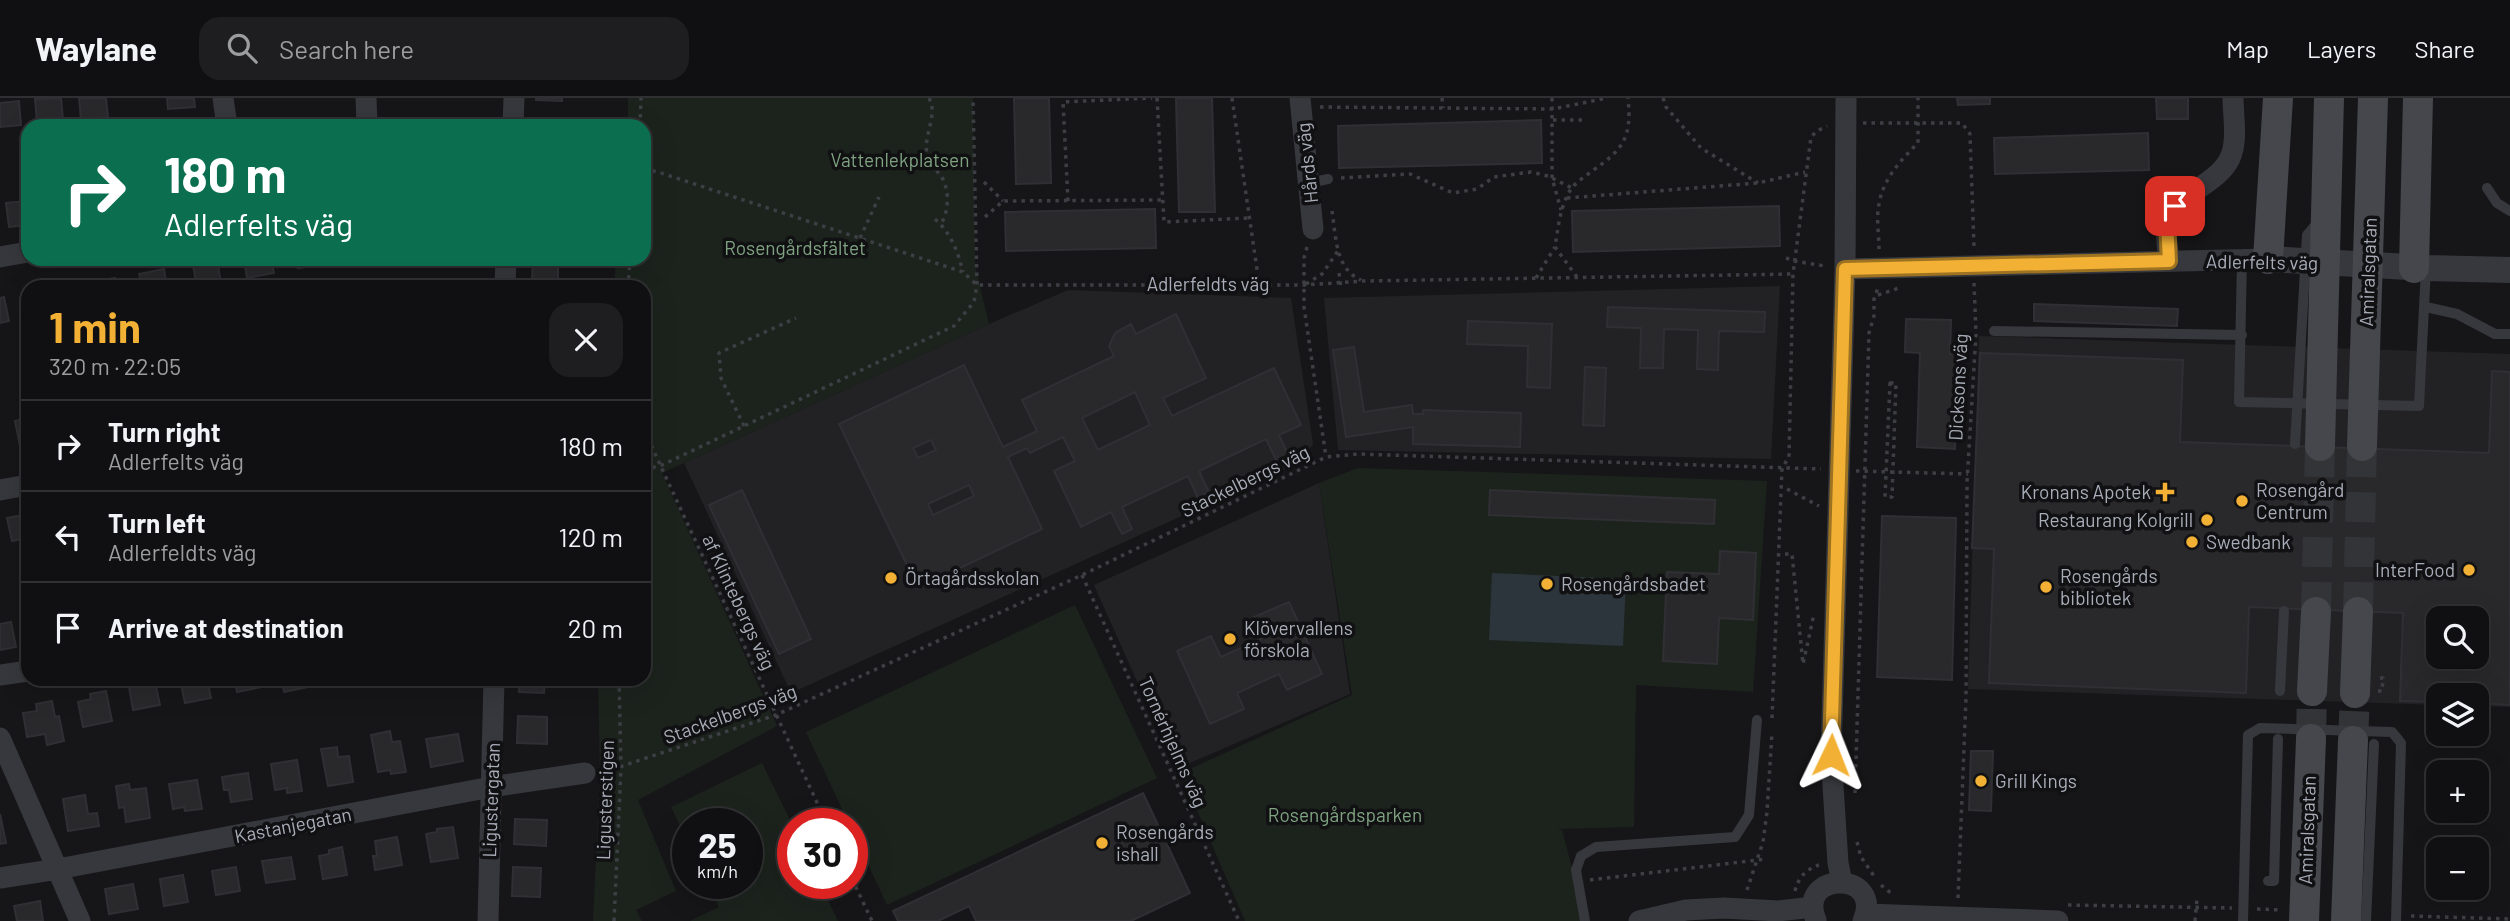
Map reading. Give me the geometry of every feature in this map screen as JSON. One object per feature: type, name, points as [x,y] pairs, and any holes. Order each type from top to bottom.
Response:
[{"type":"main road","points":[[2265,260],[2278,98]]},
{"type":"main road","points":[[2307,445],[2328,210],[2329,98]]},
{"type":"main road","name":"Amiralsgatan","points":[[2362,446],[2373,98]]},
{"type":"main road","points":[[2414,268],[2418,98]]},
{"type":"main road","points":[[2312,691],[2316,612]]},
{"type":"main road","points":[[2358,612],[2369,692]]},
{"type":"main road","name":"Amiralsgatan","points":[[2304,921],[2311,738]]},
{"type":"main road","points":[[2346,921],[2364,743]]},
{"type":"street","points":[[223,98],[226,119]]},
{"type":"street","points":[[366,98],[367,119]]},
{"type":"street","points":[[513,119],[514,98]]},
{"type":"street","points":[[1842,881],[1838,863],[1831,755],[1845,269],[1846,98]]},
{"type":"street","points":[[2169,261],[2167,223],[2175,206],[2215,179],[2230,157],[2234,138],[2233,98]]},
{"type":"street","name":"Hårds väg","points":[[1308,100],[1318,181],[1313,229]]},
{"type":"street","points":[[0,257],[21,253]]},
{"type":"street","name":"Adlerfelts väg","points":[[1845,269],[2265,260],[2510,270]]},
{"type":"street","points":[[0,490],[21,486]]},
{"type":"street","points":[[0,676],[21,672]]},
{"type":"street","name":"Ligustergatan","points":[[488,921],[494,686]]},
{"type":"street","points":[[0,738],[80,921]]},
{"type":"street","name":"Kastanjegatan","points":[[0,878],[585,772]]},
{"type":"street","points":[[1639,921],[1699,909],[1724,908],[1815,914],[1819,891],[1826,885],[1842,881],[1858,889],[1867,905],[1865,918],[2058,921]]},
{"type":"lane","points":[[2319,98],[2319,147],[2328,210]]},
{"type":"lane","points":[[2487,188],[2497,203],[2510,211]]},
{"type":"lane","points":[[2265,260],[2242,335],[2239,402],[2419,406],[2426,307],[2414,268]]},
{"type":"lane","points":[[2426,307],[2457,314],[2495,334],[2510,334]]},
{"type":"lane","points":[[1994,331],[2242,335]]},
{"type":"lane","points":[[2280,691],[2284,611]]},
{"type":"lane","points":[[1585,921],[1576,870],[1581,856],[1596,847],[1735,837],[1749,815],[1757,720]]},
{"type":"lane","points":[[2243,921],[2248,735],[2260,727],[2392,732],[2401,743],[2396,918]]},
{"type":"lane","points":[[2268,881],[2274,881],[2278,738]]},
{"type":"lane","points":[[2364,743],[2366,921]]},
{"type":"path","points":[[640,98],[640,119]]},
{"type":"path","points":[[929,98],[932,104],[932,119],[927,132],[927,156],[944,181],[948,204],[941,224]]},
{"type":"path","points":[[651,468],[660,466],[954,326],[974,302],[977,285],[973,98]]},
{"type":"path","points":[[1068,201],[1063,103],[1155,98],[1164,222],[1248,218]]},
{"type":"path","points":[[1232,98],[1259,283]]},
{"type":"path","points":[[1443,98],[1443,108]]},
{"type":"path","points":[[1552,98],[1552,178],[1562,210]]},
{"type":"path","points":[[1308,100],[1443,108],[1553,108],[1606,98]]},
{"type":"path","points":[[1535,279],[1555,247],[1562,210],[1572,188],[1609,159],[1623,143],[1630,123],[1628,98]]},
{"type":"path","points":[[1663,98],[1667,107],[1701,148],[1758,183]]},
{"type":"path","points":[[1880,254],[1878,204],[1885,184],[1899,163],[1918,144],[1918,98]]},
{"type":"path","points":[[1552,120],[1585,120]]},
{"type":"path","points":[[1917,124],[1962,123],[1970,134],[1975,218]]},
{"type":"path","points":[[651,171],[963,272],[977,285]]},
{"type":"path","points":[[1318,181],[1410,174],[1453,193],[1477,189],[1494,177],[1531,172],[1572,188]]},
{"type":"path","points":[[1567,198],[1758,183],[1805,172]]},
{"type":"path","points":[[984,182],[1003,201]]},
{"type":"path","points":[[860,238],[879,197]]},
{"type":"path","points":[[985,217],[1003,201],[1163,200]]},
{"type":"path","points":[[935,219],[948,232],[963,272]]},
{"type":"path","points":[[1313,229],[1304,258],[1304,307],[1326,457]]},
{"type":"path","points":[[1555,247],[1577,277]]},
{"type":"path","points":[[1305,285],[1322,274],[1338,251]]},
{"type":"path","points":[[1786,258],[1845,269]]},
{"type":"path","points":[[1339,273],[1341,285]]},
{"type":"path","name":"Adlerfeldts väg","points":[[977,285],[1341,285],[1577,277],[1793,274],[1789,457],[1782,468]]},
{"type":"path","name":"Dicksons väg","points":[[1958,908],[1966,698],[1968,474],[1976,334],[1974,302]]},
{"type":"path","points":[[1854,795],[1869,333],[1874,316]]},
{"type":"path","points":[[744,426],[721,378],[719,353],[796,318]]},
{"type":"path","points":[[1890,383],[1896,383],[1892,497],[1885,497],[1885,471],[1890,383]]},
{"type":"path","name":"af Klintebergs väg","points":[[651,446],[820,808]]},
{"type":"path","name":"Stackelbergs väg","points":[[585,772],[593,775],[621,768],[776,715],[1082,575],[1326,457],[1358,454],[1828,470]]},
{"type":"path","points":[[1750,880],[1763,842],[1768,812],[1782,468]]},
{"type":"path","points":[[1865,470],[1885,471]]},
{"type":"path","points":[[1853,471],[1968,474]]},
{"type":"path","points":[[1787,489],[1818,506]]},
{"type":"path","points":[[1785,554],[1792,554],[1802,664],[1814,614]]},
{"type":"path","name":"Tornérhjelms väg","points":[[1082,575],[1239,921]]},
{"type":"path","points":[[2369,692],[2383,678]]},
{"type":"path","name":"Ligusterstigen","points":[[614,921],[621,768],[620,686]]},
{"type":"path","points":[[1856,832],[1861,858],[1866,854]]},
{"type":"path","points":[[1578,881],[1766,859]]},
{"type":"path","points":[[1888,892],[1891,886]]},
{"type":"path","points":[[862,899],[872,921]]},
{"type":"path","points":[[2195,921],[2197,899]]},
{"type":"path","points":[[2396,918],[2510,919]]},
{"type":"shaded area","points":[[1780,286],[1771,459],[1338,450],[1324,298]]},
{"type":"shaded area","name":"Örtagårdsskolan","points":[[1068,290],[1291,298],[1313,444],[1301,462],[791,693],[684,463]]},
{"type":"shaded area","name":"Rosengård Centrum","points":[[1979,336],[2510,354],[2510,707],[2489,706],[2489,683],[2426,683],[2426,705],[1968,689]]},
{"type":"shaded area","name":"Klövervallens förskola","points":[[1319,483],[1350,694],[1176,769],[1094,585]]},
{"type":"shaded area","points":[[1492,573],[1626,579],[1623,646],[1489,640]]},
{"type":"green space","name":"Rosengårdsfältet","points":[[628,98],[973,98],[975,266],[989,324],[662,473],[777,726],[638,800],[672,881],[672,893],[636,910],[642,921],[593,921],[600,775],[598,686],[651,686],[651,280],[614,280],[616,266],[651,266],[651,119],[628,119]]},
{"type":"green space","name":"Rosengårdsbadet","points":[[1358,468],[1767,481],[1753,692],[1636,685],[1634,827],[1557,829],[1562,830],[1586,921],[1245,921],[1181,773],[1352,695],[1319,483]]},
{"type":"green space","points":[[1075,605],[1157,778],[887,905],[868,864],[868,808],[842,808],[806,732]]},
{"type":"green space","points":[[762,763],[784,808],[777,808],[777,899],[827,899],[838,921],[690,921],[719,907],[715,899],[763,899],[763,808],[671,807]]},
{"type":"building","points":[[61,98],[63,119],[37,119],[35,99]]},
{"type":"building","points":[[79,98],[106,98],[108,117],[81,119]]},
{"type":"building","points":[[167,98],[194,98],[195,107],[168,109]]},
{"type":"building","points":[[562,98],[562,101],[536,100]]},
{"type":"building","points":[[1014,98],[1049,98],[1051,183],[1016,184]]},
{"type":"building","points":[[1176,98],[1212,98],[1215,212],[1179,212]]},
{"type":"building","points":[[1957,98],[1990,98],[1990,104],[1958,105]]},
{"type":"building","points":[[2156,98],[2188,98],[2188,119],[2157,119]]},
{"type":"building","points":[[19,101],[21,125],[0,127],[0,103]]},
{"type":"building","points":[[1541,120],[1542,163],[1339,168],[1338,126]]},
{"type":"building","points":[[2148,133],[2149,170],[1995,174],[1994,138]]},
{"type":"building","points":[[21,202],[21,226],[9,227],[6,203]]},
{"type":"building","points":[[1779,206],[1780,246],[1573,252],[1572,211]]},
{"type":"building","points":[[1155,209],[1156,248],[1006,251],[1005,212]]},
{"type":"building","points":[[193,266],[218,266],[220,280],[196,280]]},
{"type":"building","points":[[245,266],[272,266],[274,273],[247,278]]},
{"type":"building","points":[[533,266],[558,266],[558,280],[532,279]]},
{"type":"building","points":[[164,269],[166,280],[140,280],[139,274]]},
{"type":"building","points":[[4,297],[9,321],[0,323],[0,298]]},
{"type":"building","points":[[2034,304],[2178,309],[2177,326],[2034,321]]},
{"type":"building","points":[[1608,307],[1765,312],[1764,332],[1719,331],[1718,370],[1697,369],[1698,330],[1664,329],[1663,368],[1640,368],[1641,328],[1607,327]]},
{"type":"building","points":[[1176,314],[1206,378],[1163,398],[1172,416],[1274,368],[1301,425],[1279,435],[1289,456],[1277,462],[1266,439],[1199,471],[1209,492],[1198,498],[1188,476],[1122,507],[1132,529],[1122,534],[1111,512],[1081,527],[1054,471],[1075,461],[1063,437],[1030,453],[1027,448],[1008,457],[1042,529],[918,588],[839,424],[964,365],[1003,447],[1037,431],[1022,400],[1114,356],[1109,346],[1115,333],[1131,324],[1136,334]],"holes":[[[1135,392],[1150,425],[1098,450],[1082,418]],[[931,440],[936,450],[918,458],[913,448]],[[969,485],[974,496],[933,515],[928,504]]]},
{"type":"building","points":[[1906,319],[1951,320],[1950,354],[1958,354],[1955,449],[1917,447],[1920,353],[1905,352]]},
{"type":"building","points":[[1468,321],[1552,324],[1550,388],[1527,387],[1528,346],[1467,344]]},
{"type":"building","points":[[1354,347],[1364,412],[1412,405],[1413,414],[1423,414],[1423,410],[1521,413],[1520,447],[1413,444],[1413,427],[1346,437],[1333,350]]},
{"type":"building","name":"Rosengård Centrum","points":[[1980,353],[2183,360],[2180,442],[2489,453],[2492,371],[2510,372],[2510,705],[2489,704],[2489,683],[2426,683],[2426,702],[2400,701],[2403,613],[2249,607],[2246,693],[1989,683],[1994,549],[1972,548]]},
{"type":"building","points":[[1585,367],[1606,368],[1604,426],[1583,425]]},
{"type":"building","points":[[21,420],[21,451],[15,421]]},
{"type":"building","points":[[742,490],[811,639],[779,654],[709,505]]},
{"type":"building","points":[[1490,490],[1715,500],[1714,524],[1489,515]]},
{"type":"building","points":[[21,515],[21,539],[12,541],[7,518]]},
{"type":"building","points":[[1882,516],[1956,518],[1952,680],[1877,677]]},
{"type":"building","points":[[1720,551],[1756,553],[1753,620],[1719,618],[1717,664],[1663,661],[1667,572],[1719,574]]},
{"type":"building","points":[[1289,602],[1322,674],[1287,690],[1279,674],[1237,693],[1244,709],[1210,724],[1177,651],[1211,636],[1221,657],[1263,638],[1254,617]]},
{"type":"building","points":[[11,622],[16,647],[0,650],[0,624]]},
{"type":"building","points":[[156,686],[160,705],[133,710],[129,687]]},
{"type":"building","points":[[181,686],[208,686],[211,698],[185,703]]},
{"type":"building","points":[[236,686],[262,686],[262,687],[237,692]]},
{"type":"building","points":[[283,686],[313,686],[284,692]]},
{"type":"building","points":[[519,686],[544,686],[544,693],[519,692]]},
{"type":"building","points":[[106,691],[112,721],[83,727],[78,702],[91,699],[90,694]]},
{"type":"building","points":[[52,701],[55,717],[59,716],[64,741],[47,745],[45,734],[27,737],[23,713],[37,711],[36,704]]},
{"type":"building","points":[[518,716],[547,717],[547,744],[517,743]]},
{"type":"building","points":[[390,731],[392,742],[400,741],[406,772],[378,772],[371,735]]},
{"type":"building","points":[[458,734],[463,761],[431,767],[426,739]]},
{"type":"building","points":[[337,747],[338,757],[349,756],[353,782],[328,786],[321,749]]},
{"type":"building","name":"Grill Kings","points":[[1971,751],[1993,751],[1991,811],[1969,810]]},
{"type":"building","points":[[297,760],[302,791],[287,793],[287,788],[275,790],[271,764]]},
{"type":"building","points":[[248,773],[252,799],[231,802],[229,790],[224,790],[222,777]]},
{"type":"building","points":[[197,780],[202,809],[173,809],[169,784]]},
{"type":"building","points":[[129,784],[130,790],[146,788],[150,818],[126,822],[124,807],[119,808],[116,786]]},
{"type":"building","name":"Rosengårds ishall","points":[[1143,793],[1190,893],[1131,921],[976,921],[969,906],[938,921],[898,921],[893,911]]},
{"type":"building","points":[[85,795],[88,814],[97,813],[99,826],[68,831],[63,799]]},
{"type":"building","points":[[0,814],[6,843],[0,844]]},
{"type":"building","points":[[515,819],[547,820],[546,846],[514,844]]},
{"type":"building","points":[[453,827],[458,858],[431,862],[426,834]]},
{"type":"building","points":[[397,837],[402,865],[375,870],[375,841]]},
{"type":"building","points":[[342,847],[347,875],[323,879],[319,856]]},
{"type":"building","points":[[291,857],[295,879],[266,883],[262,861]]},
{"type":"building","points":[[236,867],[240,891],[216,895],[212,871]]},
{"type":"building","points":[[513,867],[541,868],[540,897],[512,896]]},
{"type":"building","points":[[183,875],[188,902],[164,906],[160,879]]},
{"type":"building","points":[[133,884],[138,909],[109,914],[105,889]]},
{"type":"building","points":[[40,901],[43,921],[17,921],[14,906]]},
{"type":"tunnel","points":[[2316,612],[2320,446]]},
{"type":"tunnel","points":[[2358,612],[2362,446]]},
{"type":"tunnel","points":[[2311,739],[2312,691]]},
{"type":"tunnel","points":[[2353,741],[2355,693]]},
{"type":"place","name":"Kronans Apotek","points":[[2165,492]]},
{"type":"place","name":"Rosengård Centrum","points":[[2242,501]]},
{"type":"place","name":"Restaurang Kolgrill","points":[[2207,520]]},
{"type":"place","name":"Swedbank","points":[[2192,542]]},
{"type":"place","name":"InterFood","points":[[2469,570]]},
{"type":"place","name":"Örtagårdsskolan","points":[[891,578]]},
{"type":"place","name":"Rosengårdsbadet","points":[[1547,584]]},
{"type":"place","name":"Rosengårds bibliotek","points":[[2046,587]]},
{"type":"place","name":"Klövervallens förskola","points":[[1230,639]]},
{"type":"place","name":"Grill Kings","points":[[1981,781]]},
{"type":"place","name":"Rosengårds ishall","points":[[1102,843]]},
{"type":"route","points":[[1831,755],[1845,269],[2169,261],[2167,223],[2175,206]]},
{"type":"park label","name":"Vattenlekplatsen","points":[[900,160]]},
{"type":"park label","name":"Rosengårdsparken","points":[[1345,815]]}]
